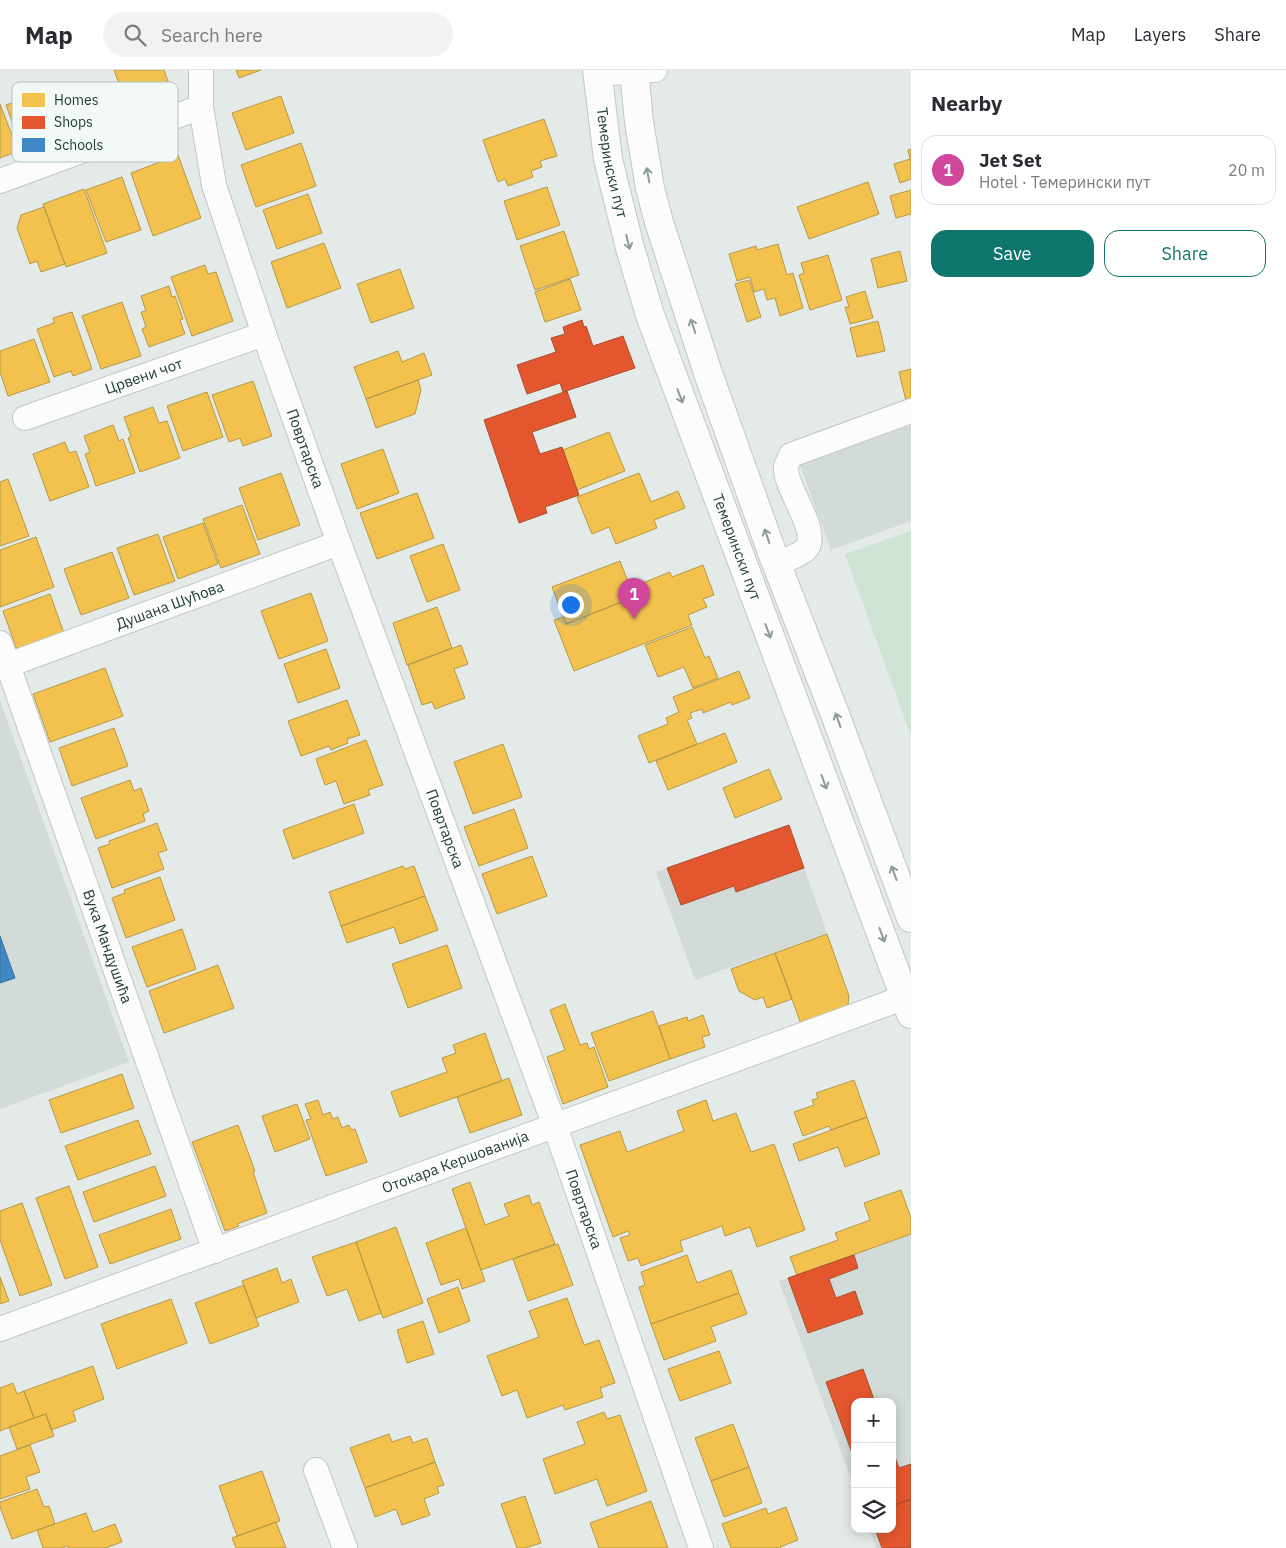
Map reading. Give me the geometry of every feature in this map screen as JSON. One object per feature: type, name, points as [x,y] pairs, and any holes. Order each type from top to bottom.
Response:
[{"type":"main road","points":[[641,70],[641,132],[650,188],[659,222],[708,373],[777,564],[911,918]]},
{"type":"main road","name":"Темерински пут","points":[[597,72],[608,159],[630,248],[650,315],[909,1002]]},
{"type":"street","name":"Повртарска","points":[[201,70],[201,107],[214,185],[264,334],[339,543],[555,1126],[701,1548]]},
{"type":"street","points":[[597,72],[641,70]]},
{"type":"street","points":[[178,115],[201,107]]},
{"type":"street","points":[[0,181],[52,162]]},
{"type":"street","name":"Црвени чот","points":[[25,418],[264,334]]},
{"type":"street","points":[[777,564],[805,550],[810,540],[808,528],[788,476],[786,466],[791,455],[911,411]]},
{"type":"street","name":"Душана Шућова","points":[[3,658],[339,543]]},
{"type":"street","name":"Вука Мандушића","points":[[3,658],[215,1251]]},
{"type":"street","name":"Отокара Кершованија","points":[[0,1329],[555,1126],[909,1002]]},
{"type":"street","points":[[316,1470],[345,1548]]},
{"type":"shaded area","points":[[911,425],[911,521],[831,550],[800,465]]},
{"type":"shaded area","points":[[0,700],[129,1062],[0,1109]]},
{"type":"shaded area","points":[[789,825],[827,933],[695,980],[656,872]]},
{"type":"shaded area","points":[[911,1234],[911,1548],[876,1548],[870,1533],[896,1533],[896,1398],[851,1398],[851,1479],[779,1281]]},
{"type":"green space","points":[[911,531],[911,736],[845,554]]},
{"type":"building: Homes","points":[[114,70],[164,70],[168,82],[118,82]]},
{"type":"building: Homes","points":[[236,70],[261,70],[239,78]]},
{"type":"building: Homes","points":[[281,96],[294,133],[246,150],[232,113]]},
{"type":"building: Homes","points":[[12,103],[12,122],[6,105]]},
{"type":"building: Homes","points":[[0,104],[12,135],[12,153],[0,158]]},
{"type":"building: Homes","points":[[544,119],[557,156],[540,161],[542,167],[531,171],[533,177],[508,186],[505,179],[498,182],[483,140]]},
{"type":"building: Homes","points":[[301,143],[316,186],[256,207],[241,165]]},
{"type":"building: Homes","points":[[911,149],[911,179],[900,183],[894,164],[910,159],[908,150]]},
{"type":"building: Homes","points":[[178,155],[201,218],[153,236],[131,173],[160,162],[178,162]]},
{"type":"building: Homes","points":[[122,177],[141,230],[106,242],[86,190]]},
{"type":"building: Homes","points":[[868,182],[879,214],[809,239],[797,207]]},
{"type":"building: Homes","points":[[547,187],[560,225],[517,240],[504,201]]},
{"type":"building: Homes","points":[[84,189],[107,253],[66,267],[43,204]]},
{"type":"building: Homes","points":[[911,190],[911,214],[896,218],[890,196]]},
{"type":"building: Homes","points":[[308,194],[322,233],[277,249],[263,210]]},
{"type":"building: Homes","points":[[44,207],[65,264],[41,272],[37,261],[30,264],[17,228],[21,215]]},
{"type":"building: Homes","points":[[564,231],[579,275],[535,290],[520,246]]},
{"type":"building: Homes","points":[[324,243],[341,288],[287,308],[271,262]]},
{"type":"building: Homes","points":[[778,244],[787,275],[793,273],[803,308],[780,316],[775,298],[767,300],[764,289],[754,292],[750,277],[737,281],[729,254],[756,246],[757,250]]},
{"type":"building: Homes","points":[[900,251],[907,281],[878,288],[871,259]]},
{"type":"building: Homes","points":[[828,255],[842,300],[810,310],[799,275],[804,273],[801,263]]},
{"type":"building: Homes","points":[[205,265],[208,274],[216,272],[233,321],[192,336],[171,277]]},
{"type":"building: Homes","points":[[400,269],[414,308],[371,323],[357,284]]},
{"type":"building: Homes","points":[[570,279],[581,310],[545,322],[535,292]]},
{"type":"building: Homes","points":[[749,280],[761,317],[747,322],[735,284]]},
{"type":"building: Homes","points":[[169,286],[172,297],[175,296],[183,319],[180,320],[185,334],[149,347],[142,329],[146,327],[141,312],[146,311],[141,296]]},
{"type":"building: Homes","points":[[865,291],[873,318],[850,324],[845,307],[849,307],[846,297]]},
{"type":"building: Homes","points":[[122,302],[141,356],[101,369],[82,316]]},
{"type":"building: Homes","points":[[72,312],[92,369],[73,376],[71,371],[54,377],[37,329],[54,323],[53,318]]},
{"type":"building: Homes","points":[[878,321],[885,351],[857,357],[850,328]]},
{"type":"building: Homes","points":[[34,339],[50,382],[8,396],[0,372],[0,351]]},
{"type":"building: Homes","points":[[398,351],[402,362],[424,353],[432,375],[366,399],[354,367]]},
{"type":"building: Homes","points":[[911,369],[911,399],[906,401],[899,372]]},
{"type":"building: Homes","points":[[418,380],[421,390],[415,414],[376,428],[366,399]]},
{"type":"building: Homes","points":[[253,381],[272,436],[243,446],[240,438],[229,442],[212,395]]},
{"type":"building: Homes","points":[[207,392],[223,437],[183,451],[167,406]]},
{"type":"building: Homes","points":[[153,407],[159,423],[167,421],[180,458],[140,472],[128,438],[131,436],[124,417]]},
{"type":"building: Homes","points":[[113,425],[119,441],[123,439],[135,473],[96,486],[85,454],[90,452],[84,436]]},
{"type":"building: Homes","points":[[609,432],[625,471],[577,490],[563,450]]},
{"type":"building: Homes","points":[[65,442],[69,453],[76,451],[89,487],[50,501],[33,454]]},
{"type":"building: Homes","points":[[383,449],[399,493],[357,509],[341,464]]},
{"type":"building: Homes","points":[[281,473],[300,525],[258,540],[239,488]]},
{"type":"building: Homes","points":[[639,473],[651,502],[678,491],[685,508],[654,520],[657,528],[616,544],[609,527],[592,534],[577,497]]},
{"type":"building: Homes","points":[[8,479],[29,536],[0,546],[0,482]]},
{"type":"building: Homes","points":[[417,493],[434,538],[377,559],[360,513]]},
{"type":"building: Homes","points":[[242,505],[260,554],[221,568],[203,519]]},
{"type":"building: Homes","points":[[203,523],[218,564],[178,579],[163,537]]},
{"type":"building: Homes","points":[[158,534],[175,581],[134,595],[117,548]]},
{"type":"building: Homes","points":[[36,537],[54,587],[0,607],[0,550]]},
{"type":"building: Homes","points":[[443,544],[460,590],[427,602],[410,556]]},
{"type":"building: Homes","points":[[112,552],[129,598],[81,615],[64,569]]},
{"type":"building: Homes","points":[[620,561],[634,597],[566,624],[552,587]]},
{"type":"building: Homes","points":[[703,565],[714,595],[703,599],[707,607],[688,615],[692,625],[574,671],[554,620],[563,617],[566,624],[634,597],[630,588],[670,572],[672,577]]},
{"type":"building: Homes","points":[[311,593],[328,641],[279,659],[261,611]]},
{"type":"building: Homes","points":[[50,594],[64,633],[17,650],[3,611]]},
{"type":"building: Homes","points":[[437,607],[452,648],[407,665],[393,623]]},
{"type":"building: Homes","points":[[692,627],[705,658],[709,656],[718,678],[693,688],[684,667],[658,677],[645,645]]},
{"type":"building: Homes","points":[[461,645],[468,664],[454,669],[465,698],[435,709],[432,702],[422,705],[408,665]]},
{"type":"building: Homes","points":[[326,649],[340,688],[298,703],[284,664]]},
{"type":"building: Homes","points":[[105,668],[123,716],[50,742],[33,694]]},
{"type":"building: Homes","points":[[739,671],[750,698],[732,705],[731,702],[703,713],[702,709],[690,713],[692,718],[687,720],[697,744],[649,763],[638,736],[668,724],[666,718],[679,712],[673,697]]},
{"type":"building: Homes","points":[[347,700],[360,735],[347,739],[348,743],[331,750],[329,746],[301,756],[288,721]]},
{"type":"building: Homes","points":[[114,728],[128,766],[72,786],[59,748]]},
{"type":"building: Homes","points":[[725,733],[737,762],[668,790],[656,761]]},
{"type":"building: Homes","points":[[366,740],[383,785],[368,790],[370,795],[344,804],[336,781],[325,785],[316,759]]},
{"type":"building: Homes","points":[[503,744],[522,797],[473,814],[454,762]]},
{"type":"building: Homes","points":[[769,769],[782,799],[735,818],[723,788]]},
{"type":"building: Homes","points":[[130,780],[134,791],[141,788],[149,811],[143,814],[145,821],[96,839],[81,798]]},
{"type":"building: Homes","points":[[354,804],[364,833],[293,859],[283,830]]},
{"type":"building: Homes","points":[[514,809],[528,848],[479,866],[464,827]]},
{"type":"building: Homes","points":[[157,823],[167,850],[158,853],[164,869],[112,888],[98,848],[110,844],[109,841]]},
{"type":"building: Homes","points":[[532,856],[547,896],[497,914],[482,874]]},
{"type":"building: Homes","points":[[403,866],[405,869],[414,866],[425,896],[341,926],[329,892]]},
{"type":"building: Homes","points":[[160,877],[175,920],[126,938],[112,898],[125,893],[124,890]]},
{"type":"building: Homes","points":[[425,896],[438,930],[400,944],[394,927],[347,943],[341,926]]},
{"type":"building: Homes","points":[[182,929],[196,969],[147,987],[132,947]]},
{"type":"building: Homes","points":[[827,934],[849,996],[848,1004],[845,1008],[801,1024],[775,953]]},
{"type":"building: Homes","points":[[447,945],[462,988],[408,1008],[392,964]]},
{"type":"building: Homes","points":[[775,953],[792,999],[767,1008],[763,997],[755,1000],[739,991],[731,969]]},
{"type":"building: Homes","points":[[218,965],[234,1008],[164,1033],[149,991]]},
{"type":"building: Homes","points":[[565,1004],[580,1045],[587,1043],[589,1049],[594,1047],[608,1087],[563,1104],[547,1057],[565,1050],[550,1010]]},
{"type":"building: Homes","points":[[653,1011],[670,1059],[609,1081],[591,1033]]},
{"type":"building: Homes","points":[[703,1015],[710,1035],[702,1037],[705,1047],[670,1059],[659,1026],[687,1017],[688,1021]]},
{"type":"building: Homes","points":[[485,1033],[502,1081],[400,1117],[391,1092],[447,1072],[442,1058],[456,1053],[453,1045]]},
{"type":"building: Homes","points":[[122,1074],[134,1108],[61,1133],[49,1100]]},
{"type":"building: Homes","points":[[509,1078],[522,1115],[470,1133],[457,1097]]},
{"type":"building: Homes","points":[[854,1080],[867,1117],[831,1130],[829,1126],[803,1136],[794,1112],[814,1105],[812,1100],[818,1098],[816,1093]]},
{"type":"building: Homes","points":[[318,1100],[323,1115],[330,1112],[333,1119],[338,1117],[342,1128],[349,1125],[351,1130],[355,1129],[367,1162],[326,1176],[306,1120],[311,1119],[305,1104]]},
{"type":"building: Homes","points":[[706,1100],[713,1121],[736,1113],[751,1152],[774,1144],[805,1230],[757,1247],[750,1227],[725,1236],[722,1226],[680,1241],[683,1251],[641,1266],[638,1258],[628,1261],[620,1238],[630,1235],[628,1231],[613,1237],[580,1145],[620,1131],[627,1152],[684,1131],[677,1111]]},
{"type":"building: Homes","points":[[297,1104],[310,1139],[275,1152],[262,1116]]},
{"type":"building: Homes","points":[[867,1117],[880,1154],[845,1167],[838,1147],[799,1161],[793,1144]]},
{"type":"building: Homes","points":[[138,1120],[151,1154],[78,1180],[65,1146]]},
{"type":"building: Homes","points":[[238,1125],[255,1171],[253,1172],[267,1213],[237,1224],[239,1226],[225,1231],[192,1142]]},
{"type":"building: Homes","points":[[155,1166],[166,1196],[94,1222],[83,1192]]},
{"type":"building: Homes","points":[[470,1182],[485,1225],[509,1216],[504,1204],[529,1195],[532,1205],[539,1202],[555,1244],[481,1270],[452,1189]]},
{"type":"building: Homes","points":[[69,1186],[98,1267],[65,1279],[36,1198]]},
{"type":"building: Homes","points":[[901,1190],[911,1218],[911,1234],[797,1275],[790,1257],[838,1240],[835,1233],[870,1220],[864,1203]]},
{"type":"building: Homes","points":[[22,1203],[52,1285],[20,1296],[0,1240],[0,1211]]},
{"type":"building: Homes","points":[[171,1209],[181,1239],[110,1264],[99,1235]]},
{"type":"building: Homes","points":[[396,1227],[423,1303],[383,1318],[356,1242]]},
{"type":"building: Homes","points":[[466,1228],[485,1281],[462,1289],[459,1279],[441,1285],[426,1243]]},
{"type":"building: Homes","points":[[356,1242],[381,1313],[359,1321],[347,1289],[327,1296],[312,1257]]},
{"type":"building: Homes","points":[[558,1244],[573,1285],[528,1301],[513,1259]]},
{"type":"building: Homes","points":[[687,1255],[697,1283],[731,1270],[739,1293],[651,1324],[639,1287],[645,1285],[641,1272]]},
{"type":"building: Homes","points":[[277,1268],[282,1283],[291,1279],[299,1302],[256,1318],[242,1281]]},
{"type":"building: Homes","points":[[0,1277],[9,1301],[0,1304]]},
{"type":"building: Homes","points":[[244,1285],[259,1326],[210,1344],[195,1303]]},
{"type":"building: Homes","points":[[458,1287],[470,1321],[439,1333],[427,1299]]},
{"type":"building: Homes","points":[[739,1293],[747,1314],[711,1327],[716,1341],[664,1360],[651,1324]]},
{"type":"building: Homes","points":[[567,1298],[584,1345],[599,1340],[615,1383],[600,1388],[603,1397],[565,1410],[563,1405],[527,1418],[517,1390],[502,1396],[487,1356],[539,1337],[529,1311]]},
{"type":"building: Homes","points":[[171,1299],[187,1343],[117,1369],[101,1324]]},
{"type":"building: Homes","points":[[423,1321],[434,1354],[407,1363],[397,1330]]},
{"type":"building: Homes","points":[[719,1351],[731,1383],[680,1401],[668,1369]]},
{"type":"building: Homes","points":[[93,1366],[104,1399],[73,1411],[76,1421],[51,1430],[46,1414],[34,1418],[24,1391]]},
{"type":"building: Homes","points":[[13,1383],[17,1394],[24,1391],[34,1418],[0,1431],[0,1388]]},
{"type":"building: Homes","points":[[604,1412],[607,1419],[620,1415],[647,1491],[607,1506],[597,1479],[555,1494],[543,1459],[585,1444],[577,1422]]},
{"type":"building: Homes","points":[[46,1414],[54,1436],[17,1449],[9,1427]]},
{"type":"building: Homes","points":[[733,1424],[749,1467],[711,1481],[695,1438]]},
{"type":"building: Homes","points":[[389,1434],[392,1442],[410,1436],[413,1443],[427,1438],[435,1462],[365,1488],[350,1448]]},
{"type":"building: Homes","points":[[30,1445],[40,1472],[26,1477],[30,1489],[0,1499],[0,1456]]},
{"type":"building: Homes","points":[[435,1462],[444,1485],[437,1487],[439,1493],[424,1499],[430,1515],[402,1525],[396,1509],[375,1517],[365,1488]]},
{"type":"building: Homes","points":[[749,1467],[762,1503],[724,1517],[711,1481]]},
{"type":"building: Homes","points":[[262,1471],[280,1521],[237,1536],[219,1486]]},
{"type":"building: Homes","points":[[37,1489],[44,1507],[49,1506],[55,1524],[12,1539],[0,1507],[0,1502]]},
{"type":"building: Homes","points":[[525,1496],[541,1543],[525,1548],[517,1548],[501,1504]]},
{"type":"building: Homes","points":[[651,1501],[668,1548],[599,1548],[590,1523]]},
{"type":"building: Homes","points":[[786,1507],[798,1540],[781,1548],[731,1548],[722,1524],[766,1508],[768,1514]]},
{"type":"building: Homes","points":[[86,1513],[93,1532],[115,1524],[122,1542],[105,1548],[68,1548],[68,1546],[43,1548],[37,1530]]},
{"type":"building: Homes","points":[[276,1522],[286,1548],[236,1548],[232,1538]]},
{"type":"building: Shops","points":[[582,320],[593,346],[623,336],[635,368],[563,392],[560,383],[527,394],[517,365],[556,352],[551,338],[565,334],[563,327]]},
{"type":"building: Shops","points":[[567,391],[576,417],[532,432],[540,454],[562,447],[579,495],[545,507],[547,513],[519,523],[484,420]]},
{"type":"building: Shops","points":[[789,825],[804,868],[736,892],[734,886],[681,905],[667,868]]},
{"type":"building: Shops","points":[[854,1255],[858,1268],[829,1279],[836,1298],[855,1291],[863,1314],[808,1333],[788,1278]]},
{"type":"building: Shops","points":[[863,1369],[874,1398],[851,1398],[851,1450],[826,1382]]},
{"type":"building: Shops","points":[[896,1460],[899,1468],[911,1464],[911,1499],[896,1505]]},
{"type":"building: Shops","points":[[911,1499],[911,1548],[882,1548],[876,1533],[896,1533],[896,1505]]},
{"type":"building: Schools","points":[[0,936],[15,978],[0,983]]},
{"type":"place","name":"Jet Set","points":[[634,619]]}]
